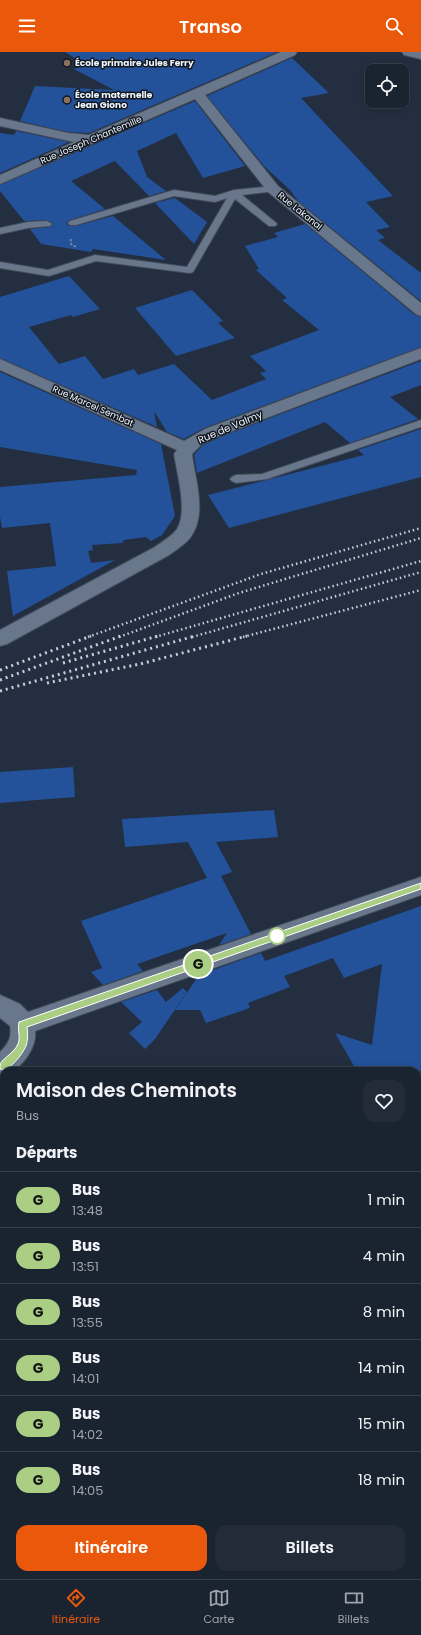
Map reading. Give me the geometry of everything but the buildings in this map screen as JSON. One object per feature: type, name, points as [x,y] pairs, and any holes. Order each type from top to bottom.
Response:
[{"type":"street","name":"Rue Joseph Chantemille","points":[[0,180],[291,52]]},
{"type":"street","points":[[408,52],[421,55]]},
{"type":"street","name":"Rue Lakanal","points":[[198,94],[273,188],[421,311]]},
{"type":"street","points":[[0,122],[68,137],[90,140]]},
{"type":"street","name":"Rue de Valmy","points":[[0,639],[156,554],[180,538],[186,530],[191,516],[183,454],[186,448],[196,440],[421,353]]},
{"type":"street","name":"Rue Marcel Sembat","points":[[0,364],[186,448]]},
{"type":"street","points":[[22,1025],[421,886]]},
{"type":"street","points":[[0,1006],[14,1014],[22,1025],[24,1035],[22,1045],[16,1054],[8,1062],[0,1066]]},
{"type":"lane","points":[[74,223],[174,193],[215,198],[234,193],[273,188]]},
{"type":"lane","points":[[234,193],[272,224]]},
{"type":"lane","points":[[0,265],[49,273],[95,258],[190,270],[234,193]]},
{"type":"lane","points":[[0,231],[28,225],[47,224]]},
{"type":"lane","points":[[236,479],[263,477],[421,423]]},
{"type":"railway","points":[[88,637],[261,574],[421,528]]},
{"type":"railway","points":[[119,637],[239,593],[421,538]]},
{"type":"railway","points":[[155,637],[421,561]]},
{"type":"railway","points":[[192,637],[421,572]]},
{"type":"railway","points":[[243,637],[421,590]]},
{"type":"railway","points":[[0,670],[91,636]]},
{"type":"railway","points":[[0,680],[121,636]]},
{"type":"railway","points":[[63,663],[158,636]]},
{"type":"railway","points":[[0,691],[195,636]]},
{"type":"railway","points":[[47,683],[140,664],[247,636]]},
{"type":"bus line","name":"G","points":[[0,1066],[8,1062],[22,1045],[24,1035],[22,1025],[81,1006],[421,886]]},
{"type":"place","name":"École primaire Jules Ferry","points":[[67,63]]},
{"type":"place","name":"École maternelle Jean Giono","points":[[67,100]]}]
